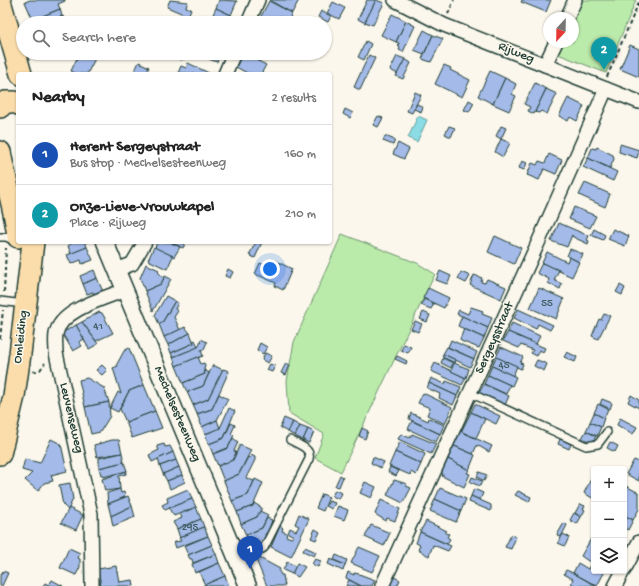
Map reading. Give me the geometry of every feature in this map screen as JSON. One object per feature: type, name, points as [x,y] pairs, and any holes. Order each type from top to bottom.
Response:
[{"type":"main road","points":[[0,1],[16,59]]},
{"type":"main road","points":[[16,60],[19,72]]},
{"type":"main road","points":[[0,108],[5,102],[16,103]]},
{"type":"main road","points":[[1,157],[12,180],[16,183]]},
{"type":"main road","name":"Omleiding","points":[[1,157],[16,219]]},
{"type":"main road","name":"Omleiding","points":[[0,411],[8,366],[11,303],[18,244]]},
{"type":"main road","name":"Omleiding","points":[[0,454],[17,376],[11,303]]},
{"type":"street","points":[[251,16],[258,0]]},
{"type":"street","name":"Rijweg","points":[[395,0],[444,25],[639,102]]},
{"type":"street","points":[[570,12],[575,0]]},
{"type":"street","points":[[545,65],[553,48]]},
{"type":"street","points":[[226,72],[231,60]]},
{"type":"street","name":"Sergeysstraat","points":[[382,586],[470,393],[604,88]]},
{"type":"street","name":"Mechelsesteenweg","points":[[106,244],[248,586]]},
{"type":"street","points":[[116,270],[132,264],[144,244]]},
{"type":"street","name":"Leuvenseweg","points":[[92,586],[92,514],[56,353],[56,333],[63,320],[79,309],[125,290]]},
{"type":"street","points":[[627,564],[639,542]]},
{"type":"street","points":[[615,586],[622,574]]},
{"type":"lane","points":[[470,393],[586,446],[598,444],[607,432]]},
{"type":"lane","points":[[238,562],[264,548],[309,459],[310,455],[308,451],[290,440]]},
{"type":"path","points":[[604,88],[639,2]]},
{"type":"path","points":[[0,339],[11,303],[18,244]]},
{"type":"path","points":[[17,376],[40,370],[56,343]]},
{"type":"green space","points":[[582,0],[636,0],[606,73],[558,54],[560,48],[579,48],[579,12],[577,12]]},
{"type":"green space","points":[[342,234],[417,263],[435,274],[341,472],[315,458],[324,434],[289,413],[287,381],[294,342]]},
{"type":"water","points":[[418,116],[427,120],[417,142],[408,138]]},
{"type":"building","points":[[30,0],[65,0],[58,4],[60,9],[43,16],[31,16],[25,2]]},
{"type":"building","points":[[170,0],[188,2],[186,7],[191,9],[188,16],[167,7]]},
{"type":"building","points":[[219,0],[237,1],[231,15],[216,8]]},
{"type":"building","points":[[269,0],[299,0],[292,13]]},
{"type":"building","points":[[367,0],[376,0],[365,23],[358,19]]},
{"type":"building","points":[[376,0],[384,3],[373,25],[365,22]]},
{"type":"building","points":[[522,0],[551,0],[546,12],[521,2]]},
{"type":"building","points":[[269,1],[292,13],[291,16],[261,16]]},
{"type":"building","points":[[333,2],[345,8],[339,19],[327,13]]},
{"type":"building","points":[[216,8],[231,15],[231,16],[212,16]]},
{"type":"building","points":[[60,9],[62,16],[43,16]]},
{"type":"building","points":[[321,11],[331,16],[318,16]]},
{"type":"building","points":[[392,14],[406,21],[396,42],[381,35]]},
{"type":"building","points":[[406,21],[415,26],[403,52],[399,50],[399,43],[396,42]]},
{"type":"building","points":[[424,30],[433,35],[424,54],[414,50]]},
{"type":"building","points":[[433,35],[443,39],[431,62],[422,59]]},
{"type":"building","points":[[366,41],[371,44],[364,60],[358,57]]},
{"type":"building","points":[[630,45],[639,49],[639,77],[620,69]]},
{"type":"building","points":[[369,55],[375,58],[360,90],[354,87]]},
{"type":"building","points":[[397,56],[405,59],[398,74],[390,70]]},
{"type":"building","points":[[405,59],[411,63],[403,79],[396,76]]},
{"type":"building","points":[[76,60],[94,60],[88,72],[71,71]]},
{"type":"building","points":[[240,60],[256,60],[266,65],[262,72],[245,72],[236,67]]},
{"type":"building","points":[[139,62],[149,67],[147,72],[134,72]]},
{"type":"building","points":[[188,63],[207,72],[178,72],[181,66],[186,68]]},
{"type":"building","points":[[444,65],[451,68],[450,70],[470,80],[462,97],[435,84]]},
{"type":"building","points":[[490,71],[505,78],[493,104],[478,96]]},
{"type":"building","points":[[505,78],[516,84],[512,94],[516,96],[509,111],[493,104]]},
{"type":"building","points":[[535,83],[546,89],[534,114],[528,111],[530,107],[524,104]]},
{"type":"building","points":[[546,89],[557,94],[547,114],[541,111],[539,113],[535,112]]},
{"type":"building","points":[[415,92],[421,95],[412,113],[407,111]]},
{"type":"building","points":[[568,98],[584,106],[577,121],[570,117],[568,121],[559,116]]},
{"type":"building","points":[[469,100],[474,103],[469,112],[464,110]]},
{"type":"building","points":[[417,104],[423,107],[421,112],[414,109]]},
{"type":"building","points":[[345,109],[353,113],[350,118],[343,114]]},
{"type":"building","points":[[378,116],[383,118],[378,127],[373,125]]},
{"type":"building","points":[[449,126],[455,128],[451,137],[445,134]]},
{"type":"building","points":[[501,126],[506,128],[501,139],[496,136]]},
{"type":"building","points":[[385,136],[395,140],[393,145],[383,141]]},
{"type":"building","points":[[501,139],[510,143],[503,157],[495,152]]},
{"type":"building","points":[[398,143],[409,149],[404,159],[393,154]]},
{"type":"building","points":[[620,144],[639,150],[637,158],[619,152]]},
{"type":"building","points":[[597,147],[613,155],[614,159],[610,168],[588,158],[592,148],[596,149]]},
{"type":"building","points":[[549,154],[562,160],[556,174],[544,169],[539,180],[527,175],[532,163],[537,165],[539,161],[545,163]]},
{"type":"building","points":[[588,158],[617,172],[613,181],[583,167]]},
{"type":"building","points":[[522,161],[527,163],[524,170],[519,168]]},
{"type":"building","points":[[585,183],[610,194],[605,207],[579,195]]},
{"type":"building","points":[[574,207],[596,216],[590,228],[569,219]]},
{"type":"building","points":[[559,223],[589,236],[587,240],[589,241],[588,244],[573,237],[572,235],[567,247],[551,241]]},
{"type":"building","points":[[594,229],[605,235],[603,240],[591,235]]},
{"type":"building","points":[[613,229],[629,236],[625,246],[608,239]]},
{"type":"building","points":[[495,236],[521,248],[514,264],[488,252]]},
{"type":"building","points":[[70,244],[86,244],[87,247],[71,254],[68,246]]},
{"type":"building","points":[[156,244],[174,244],[180,247],[174,257],[155,248]]},
{"type":"building","points":[[174,244],[185,244],[183,248]]},
{"type":"building","points":[[255,244],[261,244],[255,258],[249,255]]},
{"type":"building","points":[[87,247],[93,260],[82,264],[81,260],[71,264],[67,255]]},
{"type":"building","points":[[154,247],[173,256],[167,269],[148,260]]},
{"type":"building","points":[[570,249],[583,254],[579,262],[567,256]]},
{"type":"building","points":[[547,252],[567,262],[569,257],[579,262],[572,277],[542,263]]},
{"type":"building","points":[[272,259],[292,269],[283,290],[275,286],[276,283],[255,274],[260,263],[267,266]]},
{"type":"building","points":[[542,263],[559,270],[554,280],[562,284],[560,289],[548,283],[549,279],[537,273]]},
{"type":"building","points":[[146,264],[159,270],[158,272],[164,278],[161,284],[145,291],[140,278]]},
{"type":"building","points":[[228,269],[233,272],[230,278],[225,276]]},
{"type":"building","points":[[94,270],[97,278],[83,284],[80,276]]},
{"type":"building","points":[[440,271],[451,276],[447,284],[436,280]]},
{"type":"building","points":[[461,272],[470,276],[466,283],[458,279]]},
{"type":"building","points":[[474,275],[482,278],[481,282],[485,283],[487,279],[506,287],[501,299],[470,285]]},
{"type":"building","points":[[165,276],[171,279],[153,311],[145,291],[161,284]]},
{"type":"building","points":[[97,278],[104,294],[95,297],[93,292],[87,294],[83,284]]},
{"type":"building","points":[[620,285],[625,288],[622,295],[616,292]]},
{"type":"building","points":[[428,288],[449,298],[444,308],[423,298]]},
{"type":"building","points":[[539,288],[564,299],[556,319],[530,308]]},
{"type":"building","points":[[166,296],[175,301],[162,323],[159,324],[155,315]]},
{"type":"building","points":[[424,299],[434,304],[431,309],[421,305]]},
{"type":"building","points":[[175,301],[178,303],[175,309],[178,311],[174,317],[180,330],[164,337],[159,324],[162,323]]},
{"type":"building","points":[[471,307],[483,311],[482,314],[492,318],[488,328],[457,314],[459,310],[468,314]]},
{"type":"building","points":[[518,309],[553,325],[550,330],[538,324],[536,329],[514,318]]},
{"type":"building","points":[[99,312],[102,313],[113,333],[96,341],[82,322]]},
{"type":"building","points":[[423,312],[430,315],[427,322],[420,319]]},
{"type":"building","points":[[604,314],[610,316],[598,339],[592,336],[599,319],[601,320]]},
{"type":"building","points":[[462,316],[488,328],[484,338],[458,326]]},
{"type":"building","points":[[415,321],[422,324],[418,332],[411,329]]},
{"type":"building","points":[[82,322],[98,344],[89,349],[76,325]]},
{"type":"building","points":[[512,323],[540,336],[536,344],[508,332]]},
{"type":"building","points":[[76,325],[84,339],[79,342],[82,346],[73,351],[62,333]]},
{"type":"building","points":[[185,327],[190,333],[168,345],[164,337]]},
{"type":"building","points":[[464,329],[484,338],[479,348],[461,341],[460,339]]},
{"type":"building","points":[[508,332],[545,348],[543,352],[540,350],[537,356],[531,353],[533,350],[521,345],[519,348],[503,341]]},
{"type":"building","points":[[190,333],[194,343],[171,353],[168,345]]},
{"type":"building","points":[[201,339],[207,342],[204,349],[201,350],[203,356],[176,366],[173,357],[199,346]]},
{"type":"building","points":[[195,340],[198,347],[173,357],[171,353],[194,343],[193,341]]},
{"type":"building","points":[[451,340],[477,352],[474,359],[448,347]]},
{"type":"building","points":[[260,343],[267,347],[263,354],[257,350]]},
{"type":"building","points":[[404,344],[411,347],[408,353],[401,350]]},
{"type":"building","points":[[447,347],[474,359],[470,367],[443,354]]},
{"type":"building","points":[[501,347],[523,357],[520,363],[523,364],[521,369],[496,357]]},
{"type":"building","points":[[129,348],[144,385],[129,391],[118,412],[110,408],[118,392],[121,394],[113,368],[118,366],[117,364],[124,351]]},
{"type":"building","points":[[567,352],[577,357],[575,362],[564,357]]},
{"type":"building","points":[[265,353],[272,356],[268,363],[262,360]]},
{"type":"building","points":[[443,354],[456,360],[455,363],[442,357]]},
{"type":"building","points":[[397,356],[407,361],[406,364],[395,359]]},
{"type":"building","points":[[198,357],[201,364],[204,363],[205,365],[205,374],[183,383],[176,366]]},
{"type":"building","points":[[496,357],[517,366],[513,376],[492,366]]},
{"type":"building","points":[[443,358],[453,363],[451,368],[441,363]]},
{"type":"building","points":[[537,360],[547,364],[544,371],[534,366]]},
{"type":"building","points":[[286,363],[290,365],[286,375],[281,373]]},
{"type":"building","points":[[435,363],[466,378],[462,385],[431,371]]},
{"type":"building","points":[[454,363],[469,369],[466,378],[451,371]]},
{"type":"building","points":[[270,364],[275,366],[272,372],[267,370]]},
{"type":"building","points":[[102,365],[107,370],[102,375],[96,370]]},
{"type":"building","points":[[213,365],[223,370],[208,399],[193,405],[187,392],[203,386]]},
{"type":"building","points":[[492,366],[516,377],[512,386],[488,375]]},
{"type":"building","points":[[223,369],[229,371],[212,409],[197,414],[193,405],[208,399]]},
{"type":"building","points":[[204,370],[209,373],[203,386],[187,392],[183,383],[205,374]]},
{"type":"building","points":[[488,375],[510,385],[506,394],[484,384]]},
{"type":"building","points":[[87,378],[104,388],[109,402],[85,407],[79,380]]},
{"type":"building","points":[[431,378],[445,384],[446,381],[461,387],[457,396],[429,383]]},
{"type":"building","points":[[429,383],[457,396],[453,405],[439,398],[440,394],[427,388]]},
{"type":"building","points":[[484,384],[509,396],[505,405],[479,393]]},
{"type":"building","points":[[144,385],[155,411],[126,422],[120,409],[129,391]]},
{"type":"building","points":[[423,393],[452,407],[445,424],[427,415],[430,408],[418,403]]},
{"type":"building","points":[[219,394],[228,399],[217,420],[202,427],[197,414],[212,409]]},
{"type":"building","points":[[631,395],[639,400],[639,408],[628,402]]},
{"type":"building","points":[[602,399],[612,403],[610,409],[600,404]]},
{"type":"building","points":[[109,402],[110,416],[100,432],[91,434],[85,407]]},
{"type":"building","points":[[475,404],[500,416],[496,424],[471,412]]},
{"type":"building","points":[[598,404],[608,409],[604,418],[594,413]]},
{"type":"building","points":[[229,408],[235,411],[224,438],[209,444],[205,434],[220,428]]},
{"type":"building","points":[[155,411],[162,428],[132,438],[126,422]]},
{"type":"building","points":[[471,412],[485,419],[476,438],[461,432]]},
{"type":"building","points":[[411,413],[428,421],[429,418],[444,425],[440,434],[409,419]]},
{"type":"building","points":[[594,413],[604,418],[601,427],[590,422]]},
{"type":"building","points":[[284,418],[293,422],[288,432],[280,428]]},
{"type":"building","points":[[620,418],[637,427],[633,434],[617,425]]},
{"type":"building","points":[[217,420],[220,428],[205,434],[202,427]]},
{"type":"building","points":[[412,421],[440,434],[436,442],[408,429]]},
{"type":"building","points":[[293,422],[300,426],[295,436],[288,432]]},
{"type":"building","points":[[590,422],[601,427],[597,436],[586,431]]},
{"type":"building","points":[[231,423],[235,425],[231,434],[234,435],[228,448],[213,454],[209,444],[224,438]]},
{"type":"building","points":[[300,426],[308,429],[303,440],[295,436]]},
{"type":"building","points":[[362,428],[368,431],[365,439],[359,436]]},
{"type":"building","points":[[308,429],[314,432],[309,443],[303,440]]},
{"type":"building","points":[[458,430],[492,446],[489,452],[477,445],[473,454],[452,445]]},
{"type":"building","points":[[586,431],[596,436],[592,443],[582,438]]},
{"type":"building","points":[[401,434],[410,438],[412,434],[436,444],[431,454],[398,439]]},
{"type":"building","points":[[233,438],[238,442],[234,451],[236,452],[233,460],[218,466],[213,454],[228,448]]},
{"type":"building","points":[[51,439],[61,444],[67,471],[51,475],[53,481],[44,483],[38,491],[25,480],[32,473],[22,470],[25,459],[40,463]]},
{"type":"building","points":[[560,439],[571,444],[569,449],[558,444]]},
{"type":"building","points":[[112,440],[119,440],[122,453],[97,457],[94,445]]},
{"type":"building","points":[[400,442],[425,454],[421,464],[395,452]]},
{"type":"building","points":[[610,442],[618,446],[615,452],[607,448]]},
{"type":"building","points":[[164,444],[165,447],[170,446],[173,452],[152,462],[149,455],[159,450],[157,446]]},
{"type":"building","points":[[240,445],[251,450],[239,474],[224,481],[218,466],[233,460]]},
{"type":"building","points":[[452,445],[475,455],[469,470],[446,458]]},
{"type":"building","points":[[173,452],[176,460],[160,466],[158,459]]},
{"type":"building","points":[[395,452],[421,464],[416,475],[411,472],[410,475],[389,466]]},
{"type":"building","points":[[122,453],[124,462],[99,468],[99,458]]},
{"type":"building","points":[[251,455],[255,457],[255,460],[246,478],[254,481],[248,495],[232,501],[224,481],[239,474],[248,457],[250,458]]},
{"type":"building","points":[[373,457],[384,462],[381,468],[371,463]]},
{"type":"building","points":[[446,458],[469,470],[467,473],[470,474],[464,487],[442,476],[443,474],[439,472]]},
{"type":"building","points":[[176,460],[179,467],[163,474],[160,466]]},
{"type":"building","points":[[634,460],[639,462],[639,481],[627,475]]},
{"type":"building","points":[[124,462],[127,471],[103,477],[103,475],[101,475],[99,468]]},
{"type":"building","points":[[179,467],[182,475],[167,481],[163,474]]},
{"type":"building","points":[[390,467],[399,471],[396,476],[388,472]]},
{"type":"building","points":[[127,471],[126,474],[119,476],[120,489],[105,491],[102,479]]},
{"type":"building","points":[[479,472],[487,475],[484,481],[477,477]]},
{"type":"building","points":[[182,475],[185,482],[170,489],[167,481]]},
{"type":"building","points":[[340,475],[343,477],[339,487],[335,486]]},
{"type":"building","points":[[472,477],[482,481],[480,486],[470,482]]},
{"type":"building","points":[[255,479],[263,483],[253,506],[237,512],[232,501],[248,495]]},
{"type":"building","points":[[591,479],[591,497],[584,493]]},
{"type":"building","points":[[394,480],[407,484],[406,486],[411,488],[403,503],[387,495]]},
{"type":"building","points":[[365,482],[376,487],[371,498],[360,493]]},
{"type":"building","points":[[70,483],[73,499],[68,510],[63,505],[59,485]]},
{"type":"building","points":[[627,487],[639,493],[639,509],[633,520],[627,517]]},
{"type":"building","points":[[440,488],[466,499],[461,511],[435,499]]},
{"type":"building","points":[[120,489],[121,493],[124,492],[125,497],[108,504],[107,493]]},
{"type":"building","points":[[188,489],[192,499],[165,510],[162,505],[168,502],[167,498]]},
{"type":"building","points":[[474,489],[483,493],[480,500],[471,496]]},
{"type":"building","points":[[335,490],[342,493],[339,499],[332,496]]},
{"type":"building","points":[[518,491],[531,497],[529,502],[515,495]]},
{"type":"building","points":[[322,494],[329,497],[323,511],[316,508]]},
{"type":"building","points":[[128,496],[132,506],[111,516],[108,504]]},
{"type":"building","points":[[471,496],[491,505],[491,511],[469,502]]},
{"type":"building","points":[[192,499],[196,507],[174,516],[172,514],[169,508]]},
{"type":"building","points":[[435,499],[461,511],[456,522],[430,511]]},
{"type":"building","points":[[381,500],[400,509],[395,521],[387,518],[386,521],[375,514]]},
{"type":"building","points":[[329,501],[335,503],[332,509],[326,506]]},
{"type":"building","points":[[254,503],[262,508],[257,517],[241,524],[237,512],[253,506]]},
{"type":"building","points":[[580,504],[585,506],[583,509],[585,510],[581,517],[575,513]]},
{"type":"building","points":[[132,506],[135,517],[113,526],[111,516]]},
{"type":"building","points":[[338,506],[348,510],[344,520],[334,516]]},
{"type":"building","points":[[196,507],[201,519],[177,529],[173,522],[182,518],[180,514]]},
{"type":"building","points":[[69,508],[83,515],[76,530],[61,523]]},
{"type":"building","points":[[260,511],[268,515],[262,528],[246,535],[241,524],[257,517]]},
{"type":"building","points":[[574,513],[581,517],[577,524],[570,520]]},
{"type":"building","points":[[299,514],[309,519],[291,557],[271,547],[280,526],[283,528],[282,531],[287,533],[286,536],[291,538],[294,536],[288,533],[290,528],[296,531],[299,526],[295,524]]},
{"type":"building","points":[[627,517],[633,520],[627,530]]},
{"type":"building","points":[[267,518],[272,520],[268,533],[265,534],[267,539],[250,546],[246,535],[262,528]]},
{"type":"building","points":[[201,519],[204,527],[180,538],[177,529]]},
{"type":"building","points":[[426,521],[447,531],[445,533],[449,534],[447,537],[450,539],[447,544],[420,532]]},
{"type":"building","points":[[564,523],[567,525],[561,537],[557,535]]},
{"type":"building","points":[[371,525],[390,533],[384,546],[365,537]]},
{"type":"building","points":[[204,527],[208,536],[176,548],[174,542],[181,541],[179,538]]},
{"type":"building","points":[[315,529],[320,532],[316,540],[311,538]]},
{"type":"building","points":[[420,532],[451,546],[448,551],[433,545],[429,556],[418,550],[420,545],[416,543]]},
{"type":"building","points":[[563,534],[569,537],[565,546],[558,543]]},
{"type":"building","points":[[511,535],[516,537],[511,549],[505,547]]},
{"type":"building","points":[[208,536],[212,545],[188,555],[184,546]]},
{"type":"building","points":[[591,539],[591,563],[581,556]]},
{"type":"building","points":[[212,545],[216,554],[193,563],[192,559],[190,559],[188,555]]},
{"type":"building","points":[[305,547],[316,552],[314,556],[303,551]]},
{"type":"building","points":[[359,547],[380,556],[372,572],[351,563]]},
{"type":"building","points":[[69,548],[80,553],[78,558],[80,559],[80,567],[76,575],[60,568]]},
{"type":"building","points":[[216,554],[219,563],[195,573],[192,564]]},
{"type":"building","points":[[254,555],[280,569],[279,571],[281,575],[283,575],[285,586],[267,586]]},
{"type":"building","points":[[336,555],[347,560],[345,565],[334,560]]},
{"type":"building","points":[[315,559],[321,561],[318,567],[312,564]]},
{"type":"building","points":[[330,559],[345,565],[343,571],[328,564]]},
{"type":"building","points":[[287,562],[296,566],[292,574],[283,570]]},
{"type":"building","points":[[219,563],[225,576],[205,585],[199,572]]},
{"type":"building","points":[[297,563],[305,567],[298,577],[292,574]]},
{"type":"building","points":[[578,563],[588,569],[591,563],[591,574],[603,574],[597,586],[573,573]]},
{"type":"building","points":[[116,566],[119,582],[133,580],[134,586],[101,586],[98,569]]},
{"type":"building","points":[[566,570],[596,586],[576,586],[571,583],[573,579],[564,574]]},
{"type":"building","points":[[3,571],[8,573],[2,586],[0,586],[0,576]]},
{"type":"building","points":[[348,572],[354,575],[354,573],[359,574],[375,580],[372,586],[361,586],[346,578]]},
{"type":"building","points":[[225,576],[229,586],[204,586],[204,585]]},
{"type":"building","points":[[392,576],[400,580],[397,586],[388,586]]},
{"type":"building","points":[[52,580],[63,586],[43,586],[45,583],[49,585]]},
{"type":"building","points":[[349,580],[361,586],[346,586]]},
{"type":"place","name":"Onze-Lieve-Vrouwkapel","points":[[604,70]]},
{"type":"place","name":"Herent Sergeystraat","points":[[250,569]]}]
